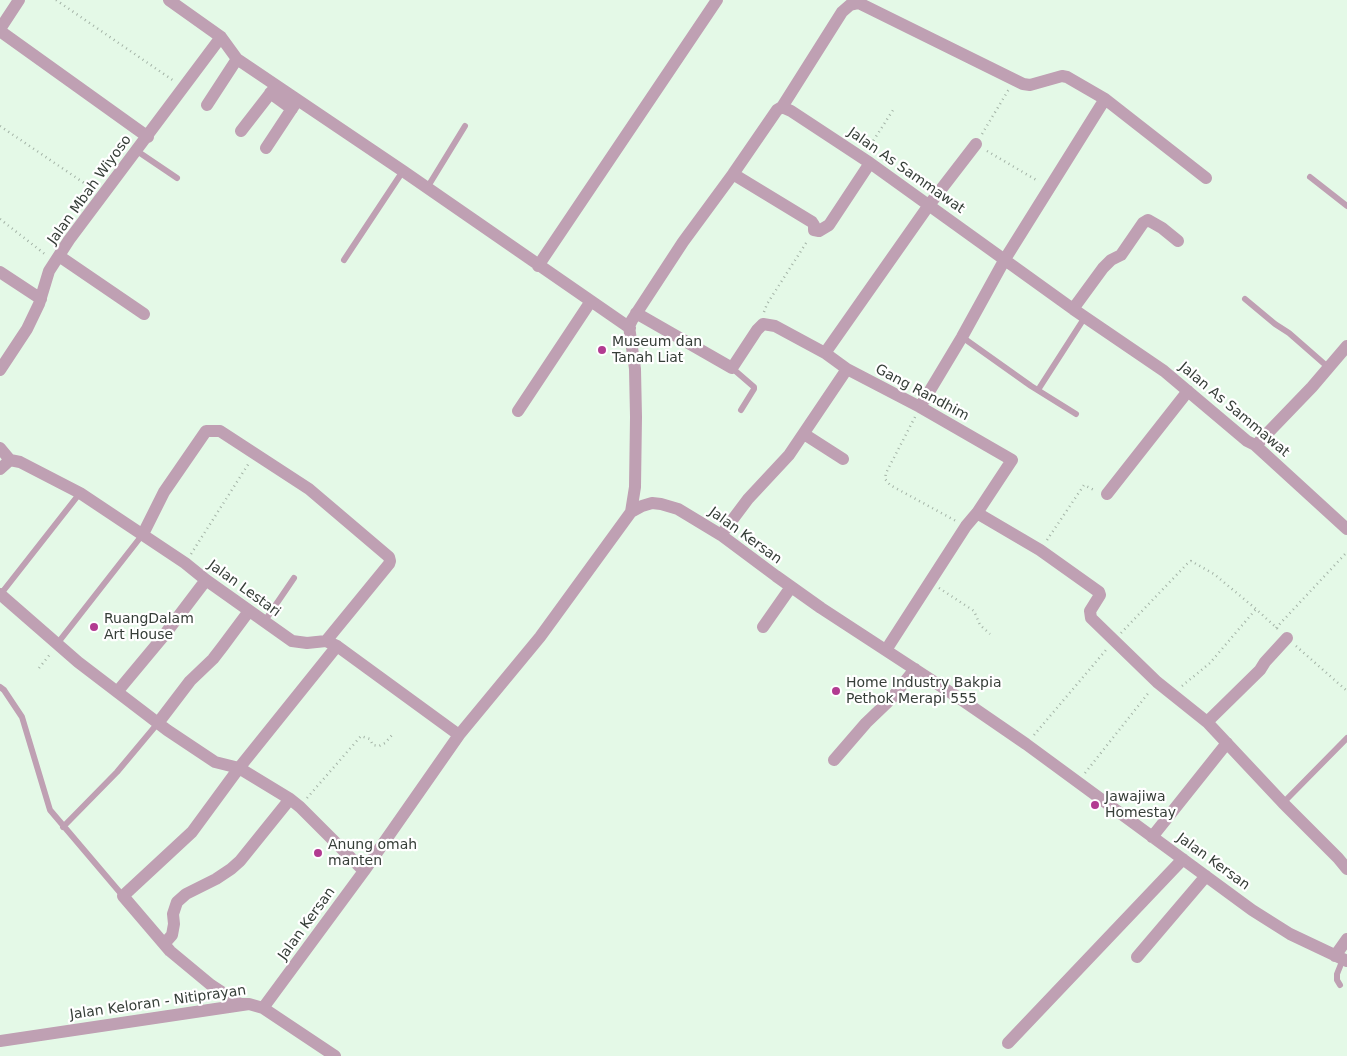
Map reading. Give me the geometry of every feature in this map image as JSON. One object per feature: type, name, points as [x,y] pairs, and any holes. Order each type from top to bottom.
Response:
[{"type":"street","points":[[19,0],[0,30],[148,137]]},
{"type":"street","points":[[169,0],[221,37],[237,59],[273,90],[403,171],[630,328]]},
{"type":"street","points":[[538,266],[643,107],[718,0]]},
{"type":"street","points":[[631,512],[635,487],[636,396],[630,328],[632,320],[683,242],[777,110],[782,107],[842,12],[850,5],[859,3],[1015,80],[1030,85],[1062,76],[1067,77],[1105,99],[1206,178]]},
{"type":"street","name":"Jalan Mbah Wiyoso","points":[[0,370],[27,329],[41,299],[49,271],[69,240],[148,137],[221,37]]},
{"type":"street","points":[[207,105],[237,59]]},
{"type":"street","points":[[241,131],[273,90]]},
{"type":"street","points":[[920,407],[1048,187],[1105,99]]},
{"type":"street","points":[[266,148],[295,105]]},
{"type":"street","name":"Jalan As Sammawat","points":[[782,107],[868,157],[929,205],[1073,309],[1164,371],[1247,441],[1255,445],[1347,529]]},
{"type":"street","points":[[825,353],[929,205],[976,144]]},
{"type":"street","points":[[733,174],[812,222],[814,230],[819,231],[829,226],[868,157]]},
{"type":"street","points":[[1073,309],[1103,268],[1121,254],[1143,223],[1148,220],[1178,241]]},
{"type":"street","points":[[57,259],[144,314]]},
{"type":"street","points":[[0,272],[41,299]]},
{"type":"street","points":[[518,411],[590,301]]},
{"type":"street","points":[[636,313],[732,368],[763,324]]},
{"type":"street","name":"Gang Randhim","points":[[763,324],[775,326],[825,353],[846,369],[920,407],[1012,460],[977,513],[966,526],[886,650]]},
{"type":"street","points":[[1255,445],[1329,368],[1347,346]]},
{"type":"street","points":[[721,535],[748,499],[789,455],[846,369]]},
{"type":"street","points":[[1107,494],[1188,391]]},
{"type":"street","points":[[143,534],[164,492],[206,431],[220,431],[309,489],[389,556],[389,564],[332,644],[192,832],[123,896],[164,944],[211,985],[240,1004],[249,1004]]},
{"type":"street","points":[[804,434],[843,459]]},
{"type":"street","points":[[0,448],[10,460],[0,469]]},
{"type":"street","name":"Jalan Lestari","points":[[10,460],[20,462],[80,493],[185,563],[292,641],[332,644]]},
{"type":"street","points":[[635,487],[652,503]]},
{"type":"street","points":[[631,512],[652,503]]},
{"type":"street","name":"Jalan Kersan","points":[[652,503],[678,509],[721,535],[791,587],[1026,744],[1252,910],[1290,934],[1341,959]]},
{"type":"street","name":"Jalan Kersan","points":[[263,1008],[364,871],[459,735],[540,637],[631,512]]},
{"type":"street","points":[[977,513],[1040,550],[1099,592],[1100,595],[1090,611],[1091,618],[1157,682],[1207,722],[1347,869]]},
{"type":"street","points":[[117,692],[162,638],[206,580]]},
{"type":"street","points":[[763,627],[791,587]]},
{"type":"street","points":[[0,594],[78,662],[158,724],[215,762],[239,768],[295,803],[364,871]]},
{"type":"street","points":[[158,724],[190,681],[223,646],[249,611]]},
{"type":"street","points":[[1207,722],[1260,670],[1285,640]]},
{"type":"street","points":[[332,644],[459,735]]},
{"type":"street","points":[[834,760],[861,728],[891,699],[915,669]]},
{"type":"street","points":[[1152,837],[1227,743]]},
{"type":"street","points":[[164,944],[172,934],[173,914],[177,902],[186,894],[231,869],[295,803]]},
{"type":"street","points":[[1008,1043],[1183,859]]},
{"type":"street","points":[[1137,957],[1206,876]]},
{"type":"street","points":[[1341,959],[1347,939]]},
{"type":"street","name":"Jalan Keloran - Nitiprayan","points":[[0,1041],[249,1004],[263,1008],[329,1055]]},
{"type":"lane","points":[[427,188],[466,126]]},
{"type":"lane","points":[[137,151],[177,178]]},
{"type":"lane","points":[[344,260],[403,171]]},
{"type":"lane","points":[[1310,177],[1347,206]]},
{"type":"lane","points":[[1245,298],[1329,368]]},
{"type":"lane","points":[[1038,390],[1085,317]]},
{"type":"lane","points":[[962,337],[1076,414]]},
{"type":"lane","points":[[732,368],[754,387],[741,410]]},
{"type":"lane","points":[[0,594],[80,493]]},
{"type":"lane","points":[[58,644],[143,534]]},
{"type":"lane","points":[[264,622],[294,578]]},
{"type":"lane","points":[[0,687],[22,717],[50,810],[123,896]]},
{"type":"lane","points":[[63,827],[117,772],[158,724]]},
{"type":"lane","points":[[1283,803],[1347,738]]},
{"type":"lane","points":[[1340,985],[1337,980],[1337,974],[1341,959]]},
{"type":"path","points":[[56,0],[184,88]]},
{"type":"path","points":[[1015,80],[976,144],[1048,187]]},
{"type":"path","points":[[868,157],[895,106]]},
{"type":"path","points":[[0,126],[103,196]]},
{"type":"path","points":[[0,220],[57,259]]},
{"type":"path","points":[[763,324],[763,315],[767,304],[814,230]]},
{"type":"path","points":[[920,407],[886,473],[885,479],[890,486],[966,526]]},
{"type":"path","points":[[185,563],[255,454]]},
{"type":"path","points":[[1040,550],[1084,485],[1102,495],[1107,494]]},
{"type":"path","points":[[1276,628],[1347,552]]},
{"type":"path","points":[[1197,564],[1214,574],[1256,609],[1276,628],[1285,640],[1347,691]]},
{"type":"path","points":[[930,582],[974,611],[980,625],[990,634]]},
{"type":"path","points":[[1171,694],[1210,663],[1256,609]]},
{"type":"path","points":[[39,668],[58,644]]},
{"type":"path","points":[[1078,782],[1157,682]]},
{"type":"path","points":[[295,803],[360,736],[370,739],[374,745],[379,746],[386,743],[392,735]]},
{"type":"place","name":"Museum dan Tanah Liat","points":[[602,350]]},
{"type":"place","name":"RuangDalam Art House","points":[[94,627]]},
{"type":"place","name":"Home Industry Bakpia Pethok Merapi 555","points":[[836,691]]},
{"type":"place","name":"Jawajiwa Homestay","points":[[1095,805]]},
{"type":"place","name":"Anung omah manten","points":[[318,853]]}]
